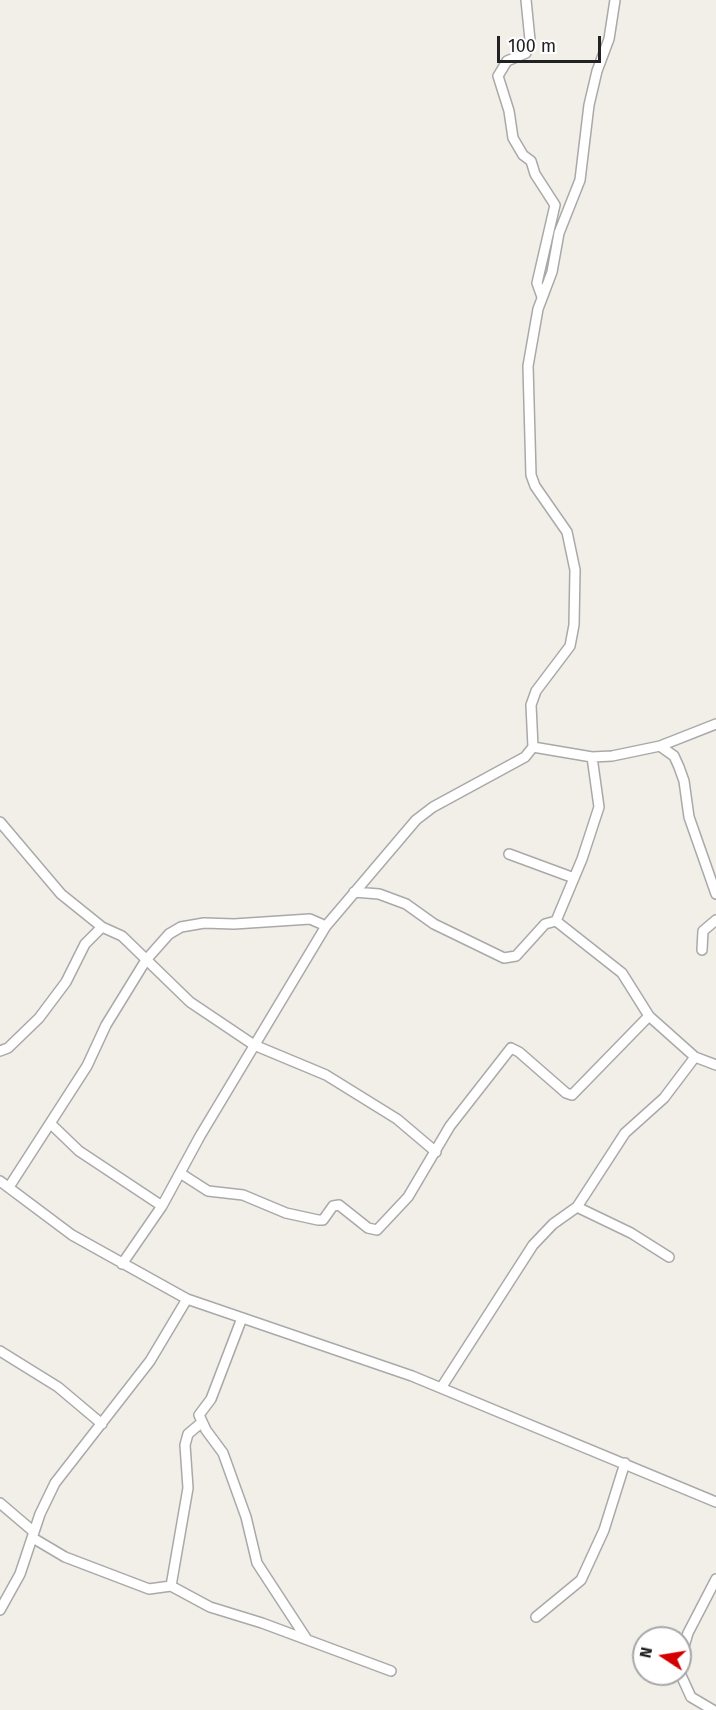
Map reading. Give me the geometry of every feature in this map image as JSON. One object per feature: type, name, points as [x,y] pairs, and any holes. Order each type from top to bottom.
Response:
[{"type":"street","points":[[526,0],[530,40],[526,53],[507,61],[498,76],[509,111],[513,138],[523,155],[531,161],[535,174],[555,206],[537,283],[542,297]]},
{"type":"street","points":[[122,1264],[162,1206],[254,1045],[326,926],[416,820],[433,807],[517,762],[533,747],[531,705],[536,692],[567,651],[574,625],[575,570],[567,532],[535,486],[529,459],[528,366],[542,297],[552,272],[559,233],[580,180],[591,96],[609,39],[615,0]]},
{"type":"street","points":[[533,747],[592,757],[612,756],[660,746],[716,724]]},
{"type":"street","points":[[660,746],[674,756],[679,767],[684,781],[688,817],[716,894]]},
{"type":"street","points":[[556,921],[599,807],[592,757]]},
{"type":"street","points":[[0,822],[47,879],[102,927],[122,936],[190,1002],[254,1045],[326,1075],[397,1119],[436,1152]]},
{"type":"street","points":[[509,854],[574,878]]},
{"type":"street","points":[[354,892],[379,894],[406,904],[434,924],[504,958],[516,956],[545,924],[556,921]]},
{"type":"street","points":[[9,1187],[87,1066],[106,1025],[146,960],[169,934],[181,927],[204,923],[234,924],[310,919],[326,926]]},
{"type":"street","points":[[702,950],[703,932],[716,920]]},
{"type":"street","points":[[556,921],[622,973],[649,1017],[695,1057],[716,1065]]},
{"type":"street","points":[[0,1051],[8,1048],[39,1018],[66,982],[85,944],[102,927]]},
{"type":"street","points":[[180,1173],[208,1191],[243,1195],[286,1213],[318,1220],[323,1220],[333,1206],[339,1205],[368,1228],[377,1230],[408,1197],[450,1126],[511,1048],[547,1073],[566,1093],[572,1095],[649,1017]]},
{"type":"street","points":[[441,1388],[533,1245],[553,1224],[577,1207],[625,1132],[664,1098],[695,1057]]},
{"type":"street","points":[[51,1125],[80,1151],[162,1206]]},
{"type":"street","points":[[0,1180],[72,1235],[187,1299],[292,1333],[441,1388],[716,1502]]},
{"type":"street","points":[[577,1207],[631,1233],[669,1257]]},
{"type":"street","points":[[0,1610],[20,1574],[59,1476],[150,1361],[187,1299]]},
{"type":"street","points":[[242,1318],[211,1399],[199,1415],[201,1423],[223,1453],[246,1518],[257,1563],[306,1638]]},
{"type":"street","points":[[0,1351],[58,1388],[102,1424]]},
{"type":"street","points":[[171,1586],[188,1488],[185,1445],[188,1434],[201,1423]]},
{"type":"street","points":[[536,1617],[581,1580],[604,1530],[625,1463]]},
{"type":"street","points":[[0,1503],[34,1535],[65,1557],[149,1589],[171,1586],[210,1607],[306,1638],[319,1646],[391,1671]]},
{"type":"street","points":[[692,1626],[716,1579]]},
{"type":"street","points":[[686,1686],[691,1697],[713,1710]]}]
